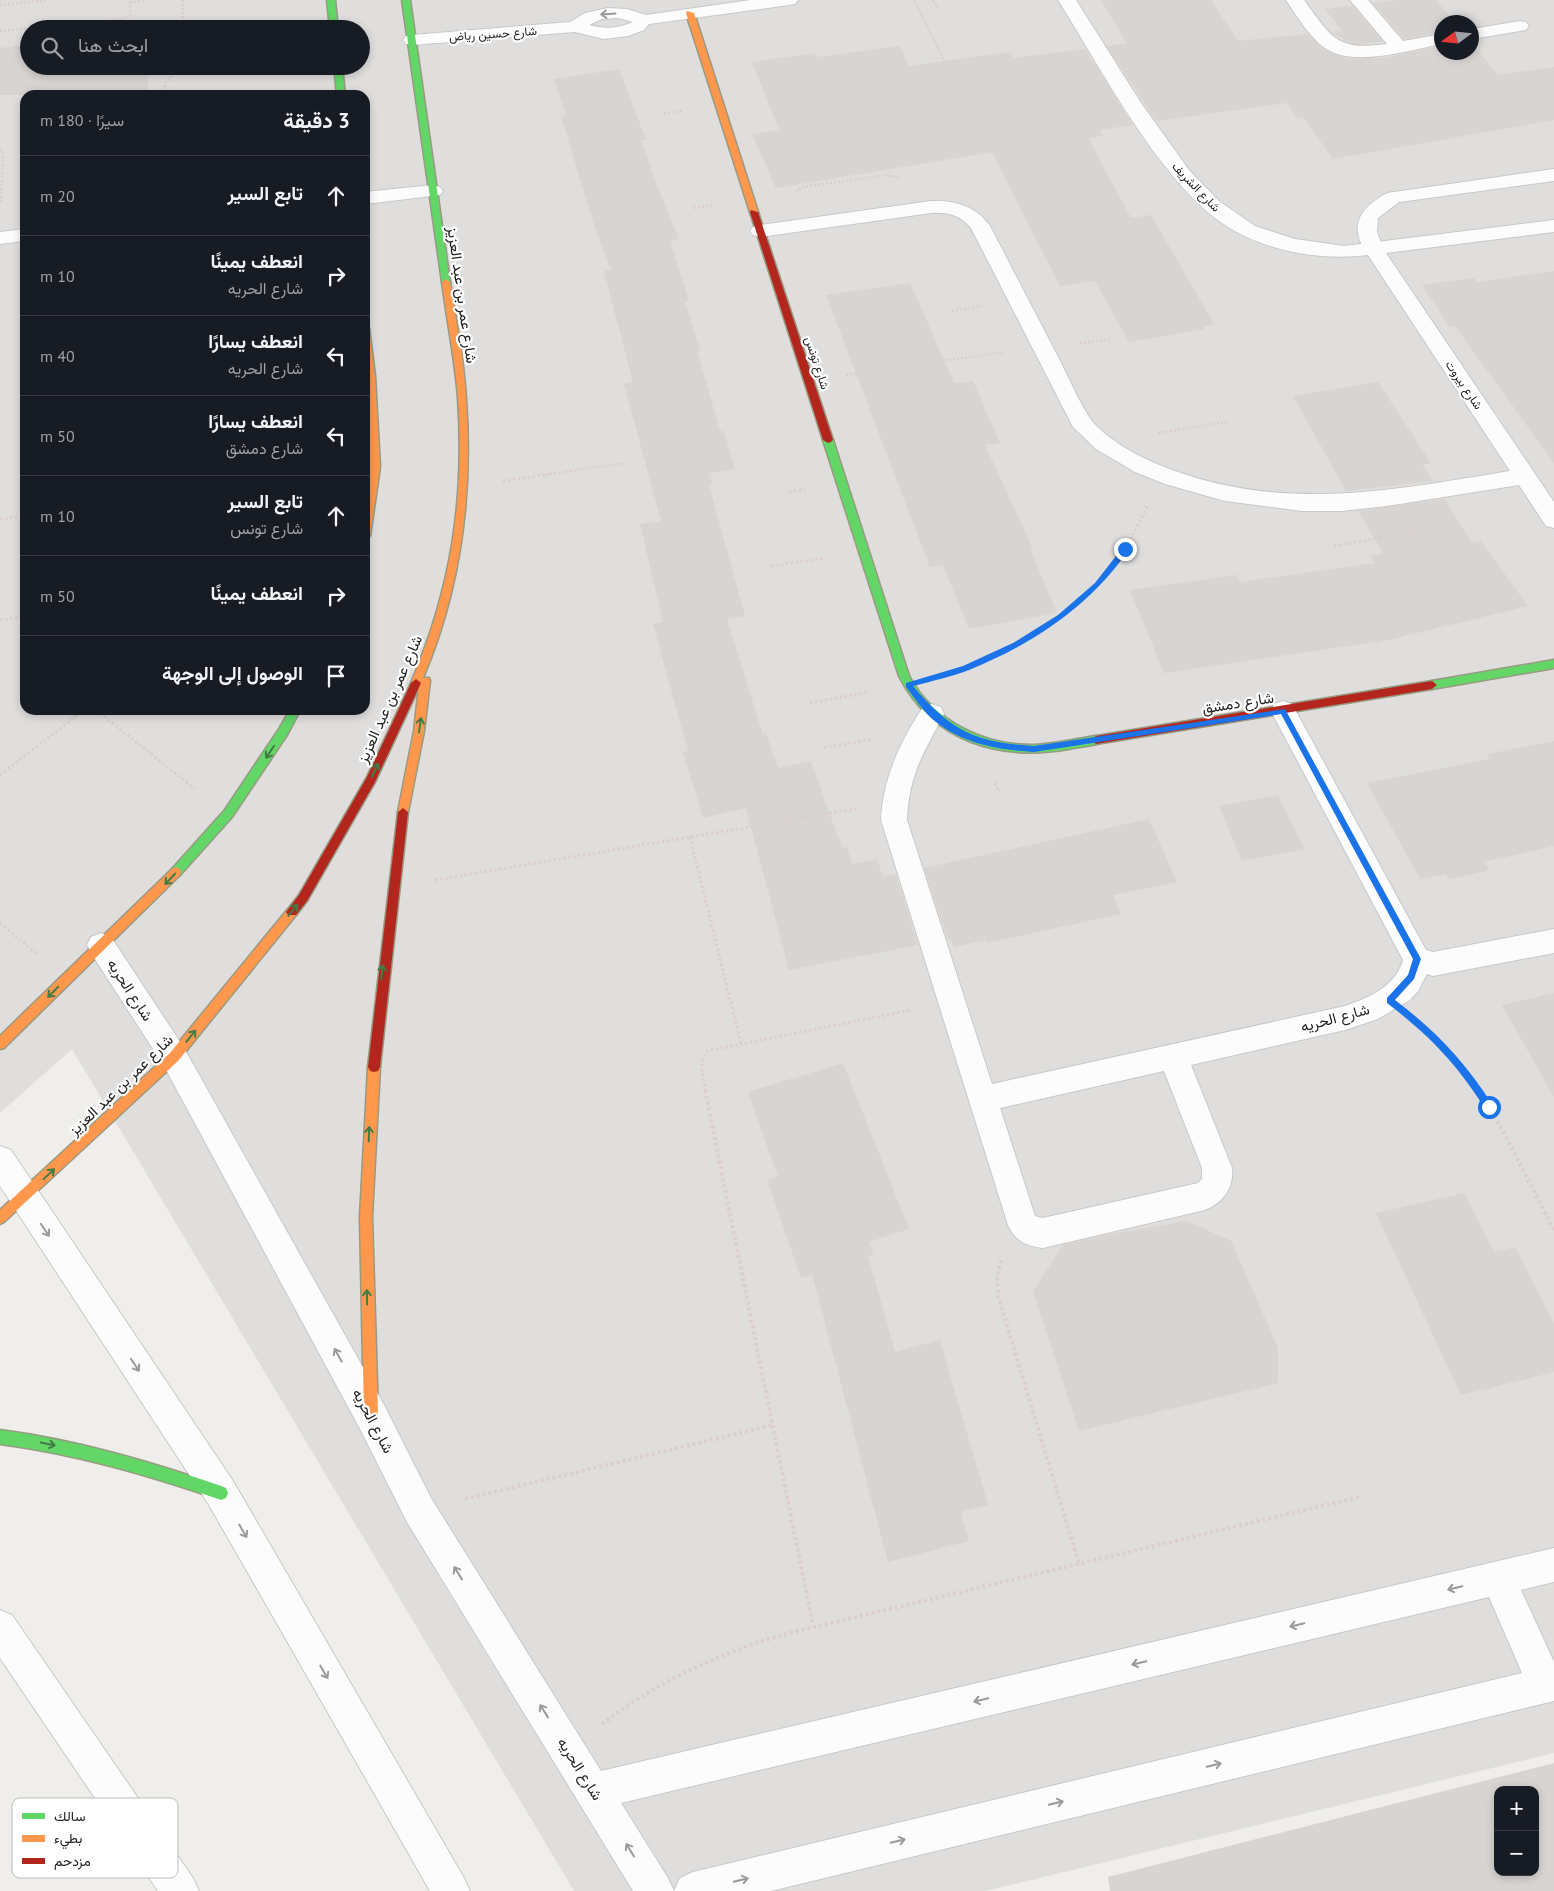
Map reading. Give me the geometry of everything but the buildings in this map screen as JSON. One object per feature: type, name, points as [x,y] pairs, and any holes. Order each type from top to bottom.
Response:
[{"type":"street","points":[[331,0],[333,20]]},
{"type":"street","name":"شارع عمر بن عبد العزيز","points":[[12,1208],[174,1057],[303,898],[371,779],[428,658],[455,569],[466,486],[462,398],[406,0]]},
{"type":"street","points":[[647,0],[648,19]]},
{"type":"street","name":"شارع حسين رياض","points":[[412,40],[575,27],[604,34],[622,32],[638,26],[648,19],[789,0]]},
{"type":"street","name":"شارع الشريف","points":[[1067,0],[1159,144],[1186,180],[1224,215],[1249,230],[1279,242],[1311,249],[1344,252],[1374,250],[1554,226]]},
{"type":"street","points":[[1295,0],[1326,39],[1341,49],[1352,52],[1434,40]]},
{"type":"street","points":[[1360,0],[1398,46]]},
{"type":"street","name":"شارع تونس","points":[[690,13],[863,552],[908,685],[932,714]]},
{"type":"street","points":[[1479,33],[1520,26]]},
{"type":"street","points":[[339,75],[340,90]]},
{"type":"street","name":"شارع بيروت","points":[[1554,175],[1394,196],[1377,206],[1367,219],[1366,234],[1374,250],[1554,520]]},
{"type":"street","points":[[370,197],[433,190]]},
{"type":"street","points":[[760,231],[931,207],[943,206],[966,212],[980,226],[1080,422],[1101,443],[1136,464],[1156,473],[1232,495],[1305,503],[1375,500],[1525,476]]},
{"type":"street","points":[[0,238],[20,236]]},
{"type":"street","points":[[370,368],[374,467],[370,498]]},
{"type":"street","points":[[371,1415],[366,1217],[376,1042],[404,805],[419,731],[428,658]]},
{"type":"street","name":"شارع دمشق","points":[[932,714],[953,729],[978,740],[1006,747],[1034,749],[1283,711],[1554,664]]},
{"type":"street","points":[[1283,711],[1417,959],[1433,964],[1554,940]]},
{"type":"street","points":[[932,714],[904,766],[894,802],[894,820],[1023,1225],[1032,1232],[1043,1233],[1205,1196],[1212,1191],[1218,1176],[1217,1168],[1173,1057]]},
{"type":"street","points":[[0,1044],[167,882],[228,814],[292,715]]},
{"type":"street","name":"شارع الحريه","points":[[101,945],[174,1057],[371,1415],[419,1510],[655,1891]]},
{"type":"street","name":"شارع الحريه","points":[[983,1099],[1345,1018],[1390,1001],[1411,976],[1417,959]]},
{"type":"street","points":[[0,1160],[12,1208],[221,1493],[450,1891]]},
{"type":"street","points":[[0,1437],[30,1440],[127,1461],[221,1493]]},
{"type":"street","points":[[594,1791],[1554,1565]]},
{"type":"street","points":[[693,1891],[1550,1684],[1498,1578]]},
{"type":"street","points":[[0,1627],[117,1798]]},
{"type":"street","points":[[171,1878],[180,1891]]},
{"type":"path","points":[[0,5],[49,0]]},
{"type":"path","points":[[125,20],[130,16],[130,1],[147,0]]},
{"type":"path","points":[[183,0],[183,20]]},
{"type":"path","points":[[914,0],[956,84]]},
{"type":"path","points":[[934,0],[938,9]]},
{"type":"path","points":[[0,31],[20,29]]},
{"type":"path","points":[[164,90],[165,84],[174,75]]},
{"type":"path","points":[[0,149],[3,152],[1,207]]},
{"type":"path","points":[[808,380],[1041,347]]},
{"type":"path","points":[[1458,376],[1554,362]]},
{"type":"path","points":[[1101,443],[1226,422]]},
{"type":"path","points":[[466,486],[626,463]]},
{"type":"path","points":[[810,703],[908,685],[966,668],[1016,645],[1060,616],[1097,584],[1125,549],[1145,511],[1156,473]]},
{"type":"path","points":[[0,519],[20,517]]},
{"type":"path","points":[[1334,546],[1450,526]]},
{"type":"path","points":[[771,566],[863,552]]},
{"type":"path","points":[[0,620],[20,618]]},
{"type":"path","points":[[0,775],[78,715]]},
{"type":"path","points":[[102,715],[228,814]]},
{"type":"path","points":[[393,887],[894,802]]},
{"type":"path","points":[[690,837],[741,1044]]},
{"type":"path","points":[[0,923],[66,979]]},
{"type":"path","points":[[1390,1001],[1418,1022],[1445,1047],[1469,1076],[1489,1107],[1554,1230]]},
{"type":"path","points":[[813,1626],[701,1068],[702,1060],[706,1052],[741,1044],[952,1003]]},
{"type":"path","points":[[1023,1225],[1010,1239],[1002,1256],[997,1276],[998,1296],[1079,1564]]},
{"type":"path","points":[[419,1510],[773,1425]]},
{"type":"path","points":[[569,1752],[612,1715],[666,1680],[706,1660],[754,1642],[813,1626],[1359,1497]]},
{"type":"shaded area","points":[[0,0],[1554,0],[1554,1753],[986,1891],[574,1891],[72,1049],[0,1113]]},
{"type":"traffic: fast","points":[[331,0],[333,20]]},
{"type":"traffic: fast","points":[[406,0],[446,282]]},
{"type":"traffic: fast","points":[[339,75],[340,90]]},
{"type":"traffic: fast","points":[[828,440],[904,676],[913,692],[925,707],[958,731],[977,739],[1017,749],[1058,747],[1096,740]]},
{"type":"traffic: fast","points":[[1432,685],[1554,664]]},
{"type":"traffic: fast","points":[[176,872],[228,814],[292,715]]},
{"type":"traffic: fast","points":[[0,1437],[85,1452],[167,1475],[221,1493]]},
{"type":"traffic: slow","points":[[690,13],[754,212]]},
{"type":"traffic: slow","points":[[416,683],[442,615],[458,544],[462,507],[464,471],[462,398],[446,282]]},
{"type":"traffic: slow","points":[[370,368],[375,467],[370,502]]},
{"type":"traffic: slow","points":[[403,812],[419,731],[425,681]]},
{"type":"traffic: slow","points":[[0,1044],[176,872]]},
{"type":"traffic: slow","points":[[0,1218],[174,1057],[292,912]]},
{"type":"traffic: slow","points":[[371,1415],[366,1217],[374,1067]]},
{"type":"traffic: jam","points":[[754,212],[828,440]]},
{"type":"traffic: jam","points":[[292,912],[303,898],[371,779],[416,683]]},
{"type":"traffic: jam","points":[[1096,740],[1432,685]]},
{"type":"traffic: jam","points":[[374,1067],[403,812]]},
{"type":"route","points":[[1125,549],[1097,584],[1060,616],[1016,645],[966,668],[908,685],[932,714],[953,729],[978,740],[1006,747],[1034,749],[1283,711],[1417,959],[1411,976],[1390,1001],[1418,1022],[1445,1047],[1469,1076],[1489,1107]]}]
